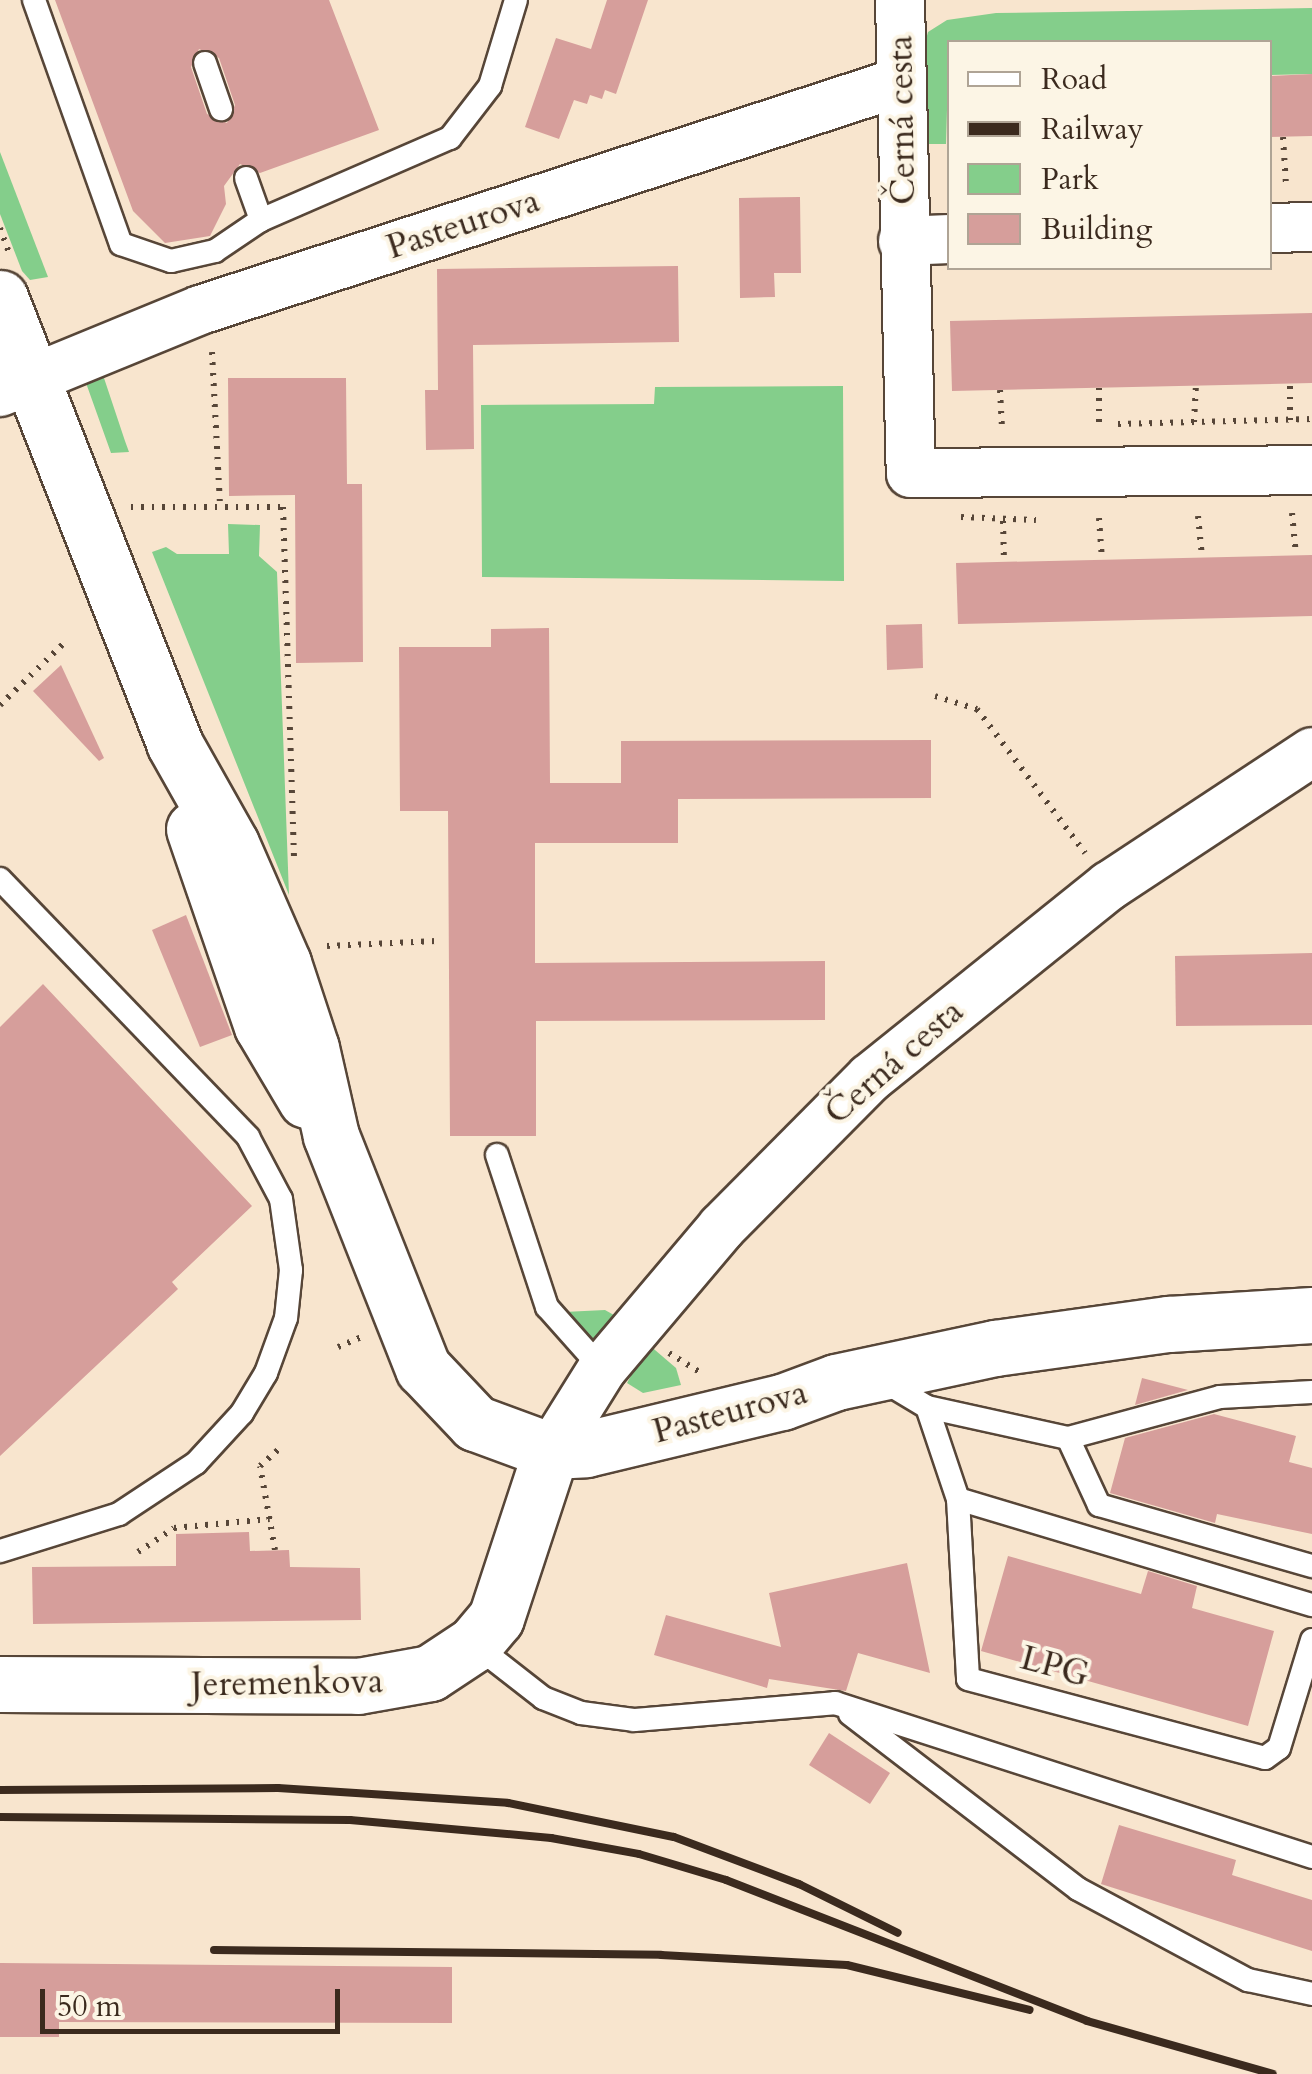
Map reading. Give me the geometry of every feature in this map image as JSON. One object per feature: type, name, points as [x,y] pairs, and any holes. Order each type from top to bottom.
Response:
[{"type":"main road","name":"Pasteurova","points":[[0,298],[16,386],[174,744],[231,844],[275,944],[312,1048],[331,1136],[434,1387],[485,1429],[551,1451],[621,1442],[870,1374],[1079,1335],[1312,1316]]},
{"type":"main road","name":"Jeremenkova","points":[[0,1684],[358,1686],[430,1673],[474,1644],[504,1600],[551,1451]]},
{"type":"street","name":"Černá cesta","points":[[900,0],[911,473],[1312,470]]},
{"type":"street","name":"Pasteurova","points":[[16,386],[200,310],[900,82]]},
{"type":"street","name":"Černá cesta","points":[[903,241],[947,239]]},
{"type":"street","name":"Černá cesta","points":[[551,1451],[602,1370],[722,1228],[840,1106],[1109,886],[1312,752]]},
{"type":"lane","points":[[34,0],[128,251],[172,261],[202,256],[261,220],[450,138],[490,86],[516,0]]},
{"type":"lane","points":[[206,63],[222,109]]},
{"type":"lane","points":[[246,178],[261,220]]},
{"type":"lane","points":[[0,879],[248,1137],[281,1199],[291,1270],[286,1318],[268,1369],[242,1413],[196,1463],[119,1514],[0,1551]]},
{"type":"lane","points":[[496,1155],[547,1307],[602,1370]]},
{"type":"lane","points":[[870,1374],[927,1408],[1068,1438],[1220,1398],[1312,1392]]},
{"type":"lane","name":"LPG","points":[[927,1408],[958,1499],[968,1679],[1266,1758],[1279,1748],[1312,1640]]},
{"type":"lane","points":[[1068,1438],[1099,1505],[1312,1566]]},
{"type":"lane","points":[[958,1499],[1312,1605]]},
{"type":"lane","points":[[474,1644],[543,1698],[581,1713],[634,1720],[835,1703],[1312,1857]]},
{"type":"lane","points":[[835,1703],[1078,1889],[1248,1980],[1312,1994]]},
{"type":"path","points":[[1284,137],[1289,220]]},
{"type":"path","points":[[209,342],[218,371],[220,507]]},
{"type":"path","points":[[1290,384],[1290,420]]},
{"type":"path","points":[[1194,422],[1196,386]]},
{"type":"path","points":[[1098,388],[1099,424]]},
{"type":"path","points":[[1000,390],[1002,426]]},
{"type":"path","points":[[1080,425],[1312,419]]},
{"type":"path","points":[[986,427],[1021,426]]},
{"type":"path","points":[[122,507],[282,506],[294,877]]},
{"type":"path","points":[[1292,514],[1296,555]]},
{"type":"path","points":[[1198,516],[1202,557]]},
{"type":"path","points":[[1099,518],[1102,560]]},
{"type":"path","points":[[1003,520],[1004,562]]},
{"type":"path","points":[[0,706],[66,640]]},
{"type":"path","points":[[935,696],[978,708],[1109,886]]},
{"type":"path","points":[[316,949],[436,941]]},
{"type":"path","points":[[338,1348],[366,1335]]},
{"type":"path","points":[[260,1466],[282,1446]]},
{"type":"path","points":[[250,1458],[260,1466],[274,1550]]},
{"type":"path","points":[[138,1552],[174,1528],[270,1519]]},
{"type":"green space","points":[[1312,8],[1312,74],[1272,75],[1272,40],[947,40],[946,144],[925,144],[922,54],[928,32],[947,20],[996,13]]},
{"type":"green space","points":[[0,152],[48,277],[30,280],[22,271],[0,214]]},
{"type":"green space","points":[[101,369],[129,452],[111,453],[86,383]]},
{"type":"green space","points":[[843,386],[844,581],[482,577],[481,405],[654,404],[655,387]]},
{"type":"green space","points":[[228,524],[260,525],[259,556],[277,572],[289,895],[152,552],[166,547],[177,554],[229,554]]},
{"type":"green space","points":[[605,1310],[621,1319],[594,1347],[564,1312]]},
{"type":"green space","points":[[648,1344],[676,1368],[681,1385],[643,1393],[627,1383]]},
{"type":"building","points":[[55,0],[329,0],[379,130],[260,173],[240,164],[224,186],[226,204],[210,236],[165,243],[133,211]],"holes":[[[199,49],[219,58],[235,105],[227,123],[207,114],[191,67]]]},
{"type":"building","points":[[607,0],[648,0],[616,94],[605,90],[602,99],[590,95],[587,104],[574,100],[559,139],[525,127],[556,38],[591,49]]},
{"type":"building","points":[[1312,74],[1312,136],[1272,137],[1272,76]]},
{"type":"building","points":[[800,197],[801,273],[774,273],[775,297],[740,298],[739,198]]},
{"type":"building","points":[[678,266],[679,342],[473,345],[474,449],[426,450],[425,390],[438,390],[437,269]]},
{"type":"building","points":[[1312,313],[1312,383],[952,391],[950,321]]},
{"type":"building","points":[[228,378],[346,378],[347,484],[362,484],[363,662],[296,663],[295,495],[229,496]]},
{"type":"building","points":[[1312,555],[1312,616],[958,624],[956,563]]},
{"type":"building","points":[[922,624],[923,668],[887,670],[886,625]]},
{"type":"building","points":[[549,628],[550,783],[621,783],[621,741],[931,740],[931,798],[678,799],[678,843],[535,843],[535,963],[825,961],[825,1020],[536,1021],[536,1136],[450,1136],[448,811],[400,811],[399,647],[491,647],[491,629]]},
{"type":"building","points":[[61,665],[104,758],[99,761],[33,691]]},
{"type":"building","points":[[186,915],[232,1035],[200,1047],[152,930]]},
{"type":"building","points":[[1312,953],[1312,1025],[1176,1026],[1175,956]]},
{"type":"building","points":[[43,984],[252,1206],[172,1282],[178,1289],[0,1456],[0,1027]]},
{"type":"building","points":[[1142,1378],[1188,1390],[1135,1405]]},
{"type":"building","points":[[1214,1414],[1296,1436],[1289,1462],[1312,1468],[1312,1534],[1217,1514],[1215,1523],[1110,1493],[1125,1438]]},
{"type":"building","points":[[249,1532],[250,1551],[289,1550],[290,1567],[360,1568],[361,1620],[33,1624],[32,1567],[176,1566],[176,1534]]},
{"type":"building","points":[[1008,1556],[1141,1594],[1148,1571],[1197,1586],[1192,1608],[1274,1631],[1248,1726],[981,1651]]},
{"type":"building","points":[[907,1563],[930,1673],[858,1653],[846,1691],[769,1679],[767,1688],[654,1655],[666,1615],[781,1647],[769,1593]]},
{"type":"building","points":[[829,1733],[890,1773],[870,1804],[809,1765]]},
{"type":"building","points":[[1119,1825],[1236,1860],[1232,1875],[1312,1900],[1312,1951],[1101,1884]]},
{"type":"building","points":[[0,1963],[452,1967],[452,2023],[59,2022],[59,2037],[0,2037]]},
{"type":"railway","points":[[0,1790],[278,1788],[508,1803],[674,1837],[799,1884],[898,1933]]},
{"type":"railway","points":[[0,1817],[350,1820],[551,1838],[639,1854],[726,1880],[1087,2021],[1273,2074]]},
{"type":"railway","points":[[214,1950],[661,1955],[847,1965],[1030,2010]]}]
